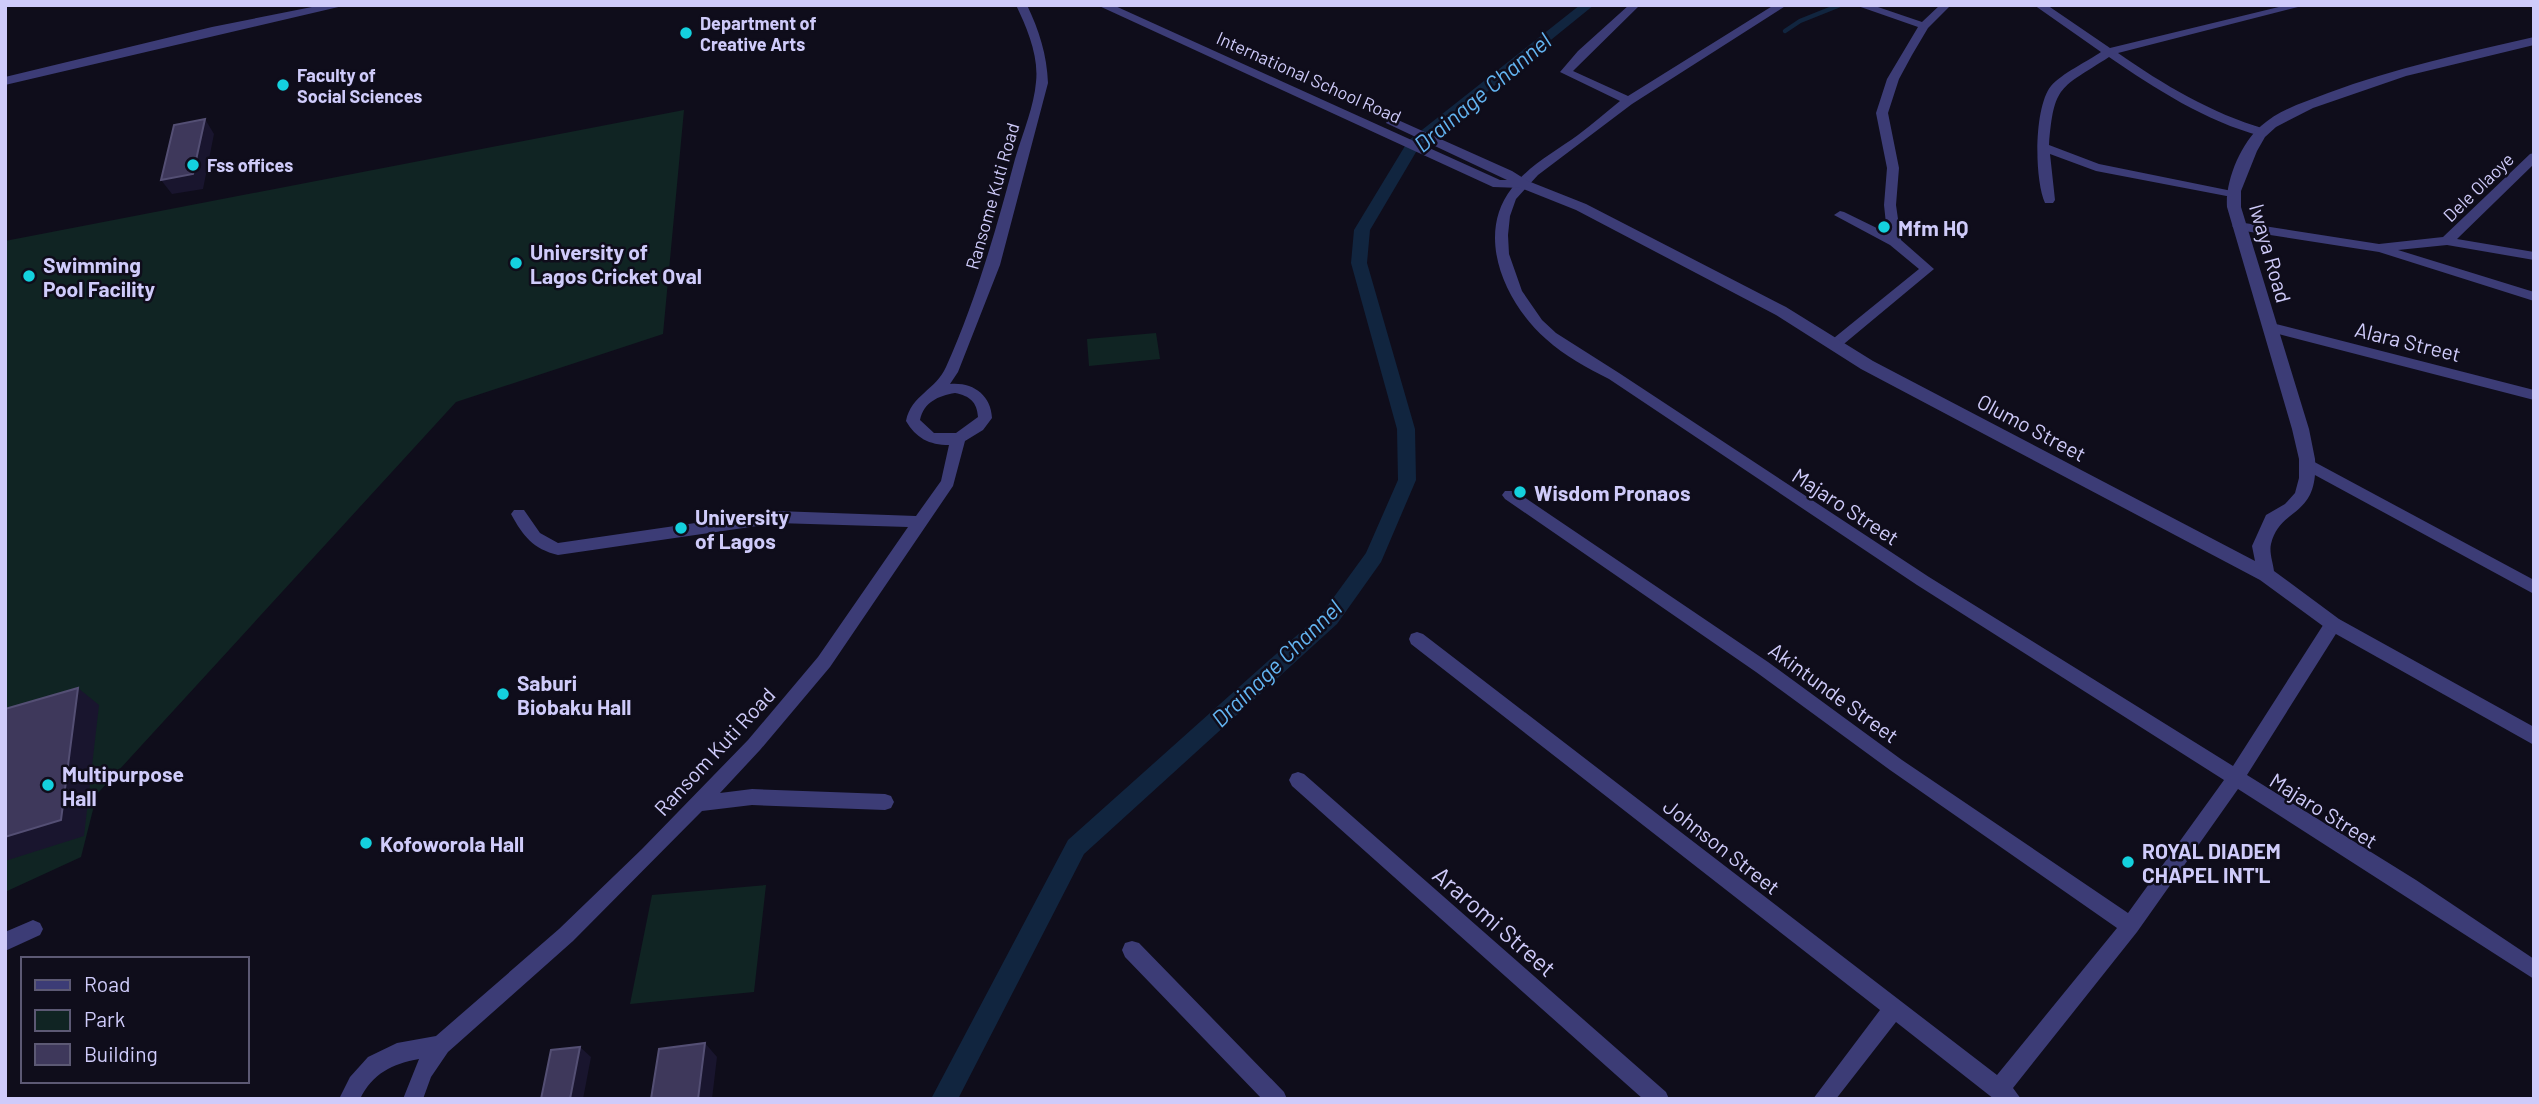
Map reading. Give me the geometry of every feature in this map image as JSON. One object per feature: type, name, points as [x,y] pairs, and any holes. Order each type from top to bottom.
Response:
[{"type":"street","points":[[5,71],[294,5]]},
{"type":"street","points":[[5,80],[212,30],[341,5]]},
{"type":"street","name":"Ransome Kuti Road","points":[[937,391],[951,372],[993,265],[1042,83],[1042,61],[1037,41],[1021,5]]},
{"type":"street","name":"International School Road","points":[[1103,5],[1502,179]]},
{"type":"street","name":"International School Road","points":[[1125,5],[1404,135]]},
{"type":"street","points":[[1629,101],[1566,72],[1581,51],[1620,21],[1635,5]]},
{"type":"street","name":"Majaro Street","points":[[1782,5],[1629,101],[1539,168],[1511,197],[1499,236],[1501,254],[1518,293],[1537,323],[1550,336],[1923,581],[2409,886],[2534,970]]},
{"type":"street","points":[[1860,5],[1924,26]]},
{"type":"street","points":[[1895,242],[1890,205],[1893,169],[1882,113],[1893,79],[1924,26],[1946,5]]},
{"type":"street","points":[[2039,5],[2129,68],[2175,96],[2235,124],[2261,132],[2298,108],[2356,85],[2534,41]]},
{"type":"street","points":[[2049,200],[2043,147],[2046,108],[2056,87],[2109,52],[2301,5]]},
{"type":"street","name":"Iwaya Road","points":[[2261,132],[2233,195],[2238,226],[2272,328],[2301,432],[2307,464],[2307,478],[2301,497],[2291,511],[2272,520],[2261,546],[2266,575]]},
{"type":"street","points":[[2043,147],[2096,167],[2233,195]]},
{"type":"street","name":"Dele Olaoye","points":[[2447,241],[2534,157]]},
{"type":"street","name":"Olumo Street","points":[[1502,179],[1523,184],[1581,207],[1781,311],[1920,394],[2266,575],[2333,624],[2534,737]]},
{"type":"street","points":[[1834,345],[1927,269],[1895,242],[1840,215]]},
{"type":"street","points":[[2238,226],[2379,248],[2534,297]]},
{"type":"street","points":[[2379,248],[2447,241],[2534,256]]},
{"type":"street","name":"Alara Street","points":[[2272,328],[2534,395]]},
{"type":"street","points":[[955,388],[971,391],[985,405],[985,418],[979,426],[958,438],[946,440],[925,436],[913,421],[914,412],[921,401],[937,391],[955,388]]},
{"type":"street","name":"Ransom Kuti Road","points":[[413,1099],[423,1071],[441,1045],[566,935],[698,804],[754,745],[824,662],[948,482],[958,438]]},
{"type":"street","points":[[2307,464],[2534,588]]},
{"type":"street","name":"Akintunde Street","points":[[1510,495],[1762,667],[1896,765],[2130,926]]},
{"type":"street","points":[[519,514],[535,540],[546,547],[558,549],[777,517],[921,522]]},
{"type":"street","points":[[2005,1094],[2235,779],[2333,624]]},
{"type":"street","name":"Johnson Street","points":[[1417,639],[2005,1094]]},
{"type":"street","name":"Araromi Street","points":[[1298,780],[1660,1099]]},
{"type":"street","points":[[698,804],[752,797],[885,802]]},
{"type":"street","points":[[5,942],[33,929]]},
{"type":"street","points":[[1132,950],[1277,1099]]},
{"type":"street","points":[[1823,1099],[1894,1008]]},
{"type":"street","points":[[349,1099],[357,1082],[372,1064],[389,1055],[441,1045]]},
{"type":"green space","points":[[684,110],[663,334],[456,402],[97,794],[81,857],[5,892],[5,241]]},
{"type":"green space","points":[[1156,333],[1160,359],[1089,366],[1087,339]]},
{"type":"green space","points":[[766,885],[754,992],[630,1004],[652,895]]},
{"type":"building","points":[[205,119],[193,174],[161,180],[174,125]]},
{"type":"building","points":[[78,688],[61,820],[5,837],[5,709]]},
{"type":"building","points":[[705,1043],[698,1099],[651,1099],[659,1049]]},
{"type":"building","points":[[580,1047],[570,1099],[541,1099],[551,1050]]},
{"type":"waterway","name":"Drainage Channel","points":[[944,1099],[1076,847],[1330,618],[1374,557],[1407,480],[1406,429],[1359,263],[1362,230],[1413,144],[1588,5]]},
{"type":"waterway","points":[[1785,31],[1800,21],[1840,5]]},
{"type":"place","name":"Department of Creative Arts","points":[[686,33]]},
{"type":"place","name":"Faculty of Social Sciences","points":[[283,85]]},
{"type":"place","name":"Fss offices","points":[[193,165]]},
{"type":"place","name":"Mfm HQ","points":[[1884,227]]},
{"type":"place","name":"University of Lagos Cricket Oval","points":[[516,263]]},
{"type":"place","name":"Swimming Pool Facility","points":[[29,276]]},
{"type":"place","name":"Wisdom Pronaos","points":[[1520,492]]},
{"type":"place","name":"University of Lagos","points":[[681,528]]},
{"type":"place","name":"Saburi Biobaku Hall","points":[[503,694]]},
{"type":"place","name":"Multipurpose Hall","points":[[48,785]]},
{"type":"place","name":"Kofoworola Hall","points":[[366,843]]},
{"type":"place","name":"ROYAL DIADEM CHAPEL INT'L","points":[[2128,862]]}]
